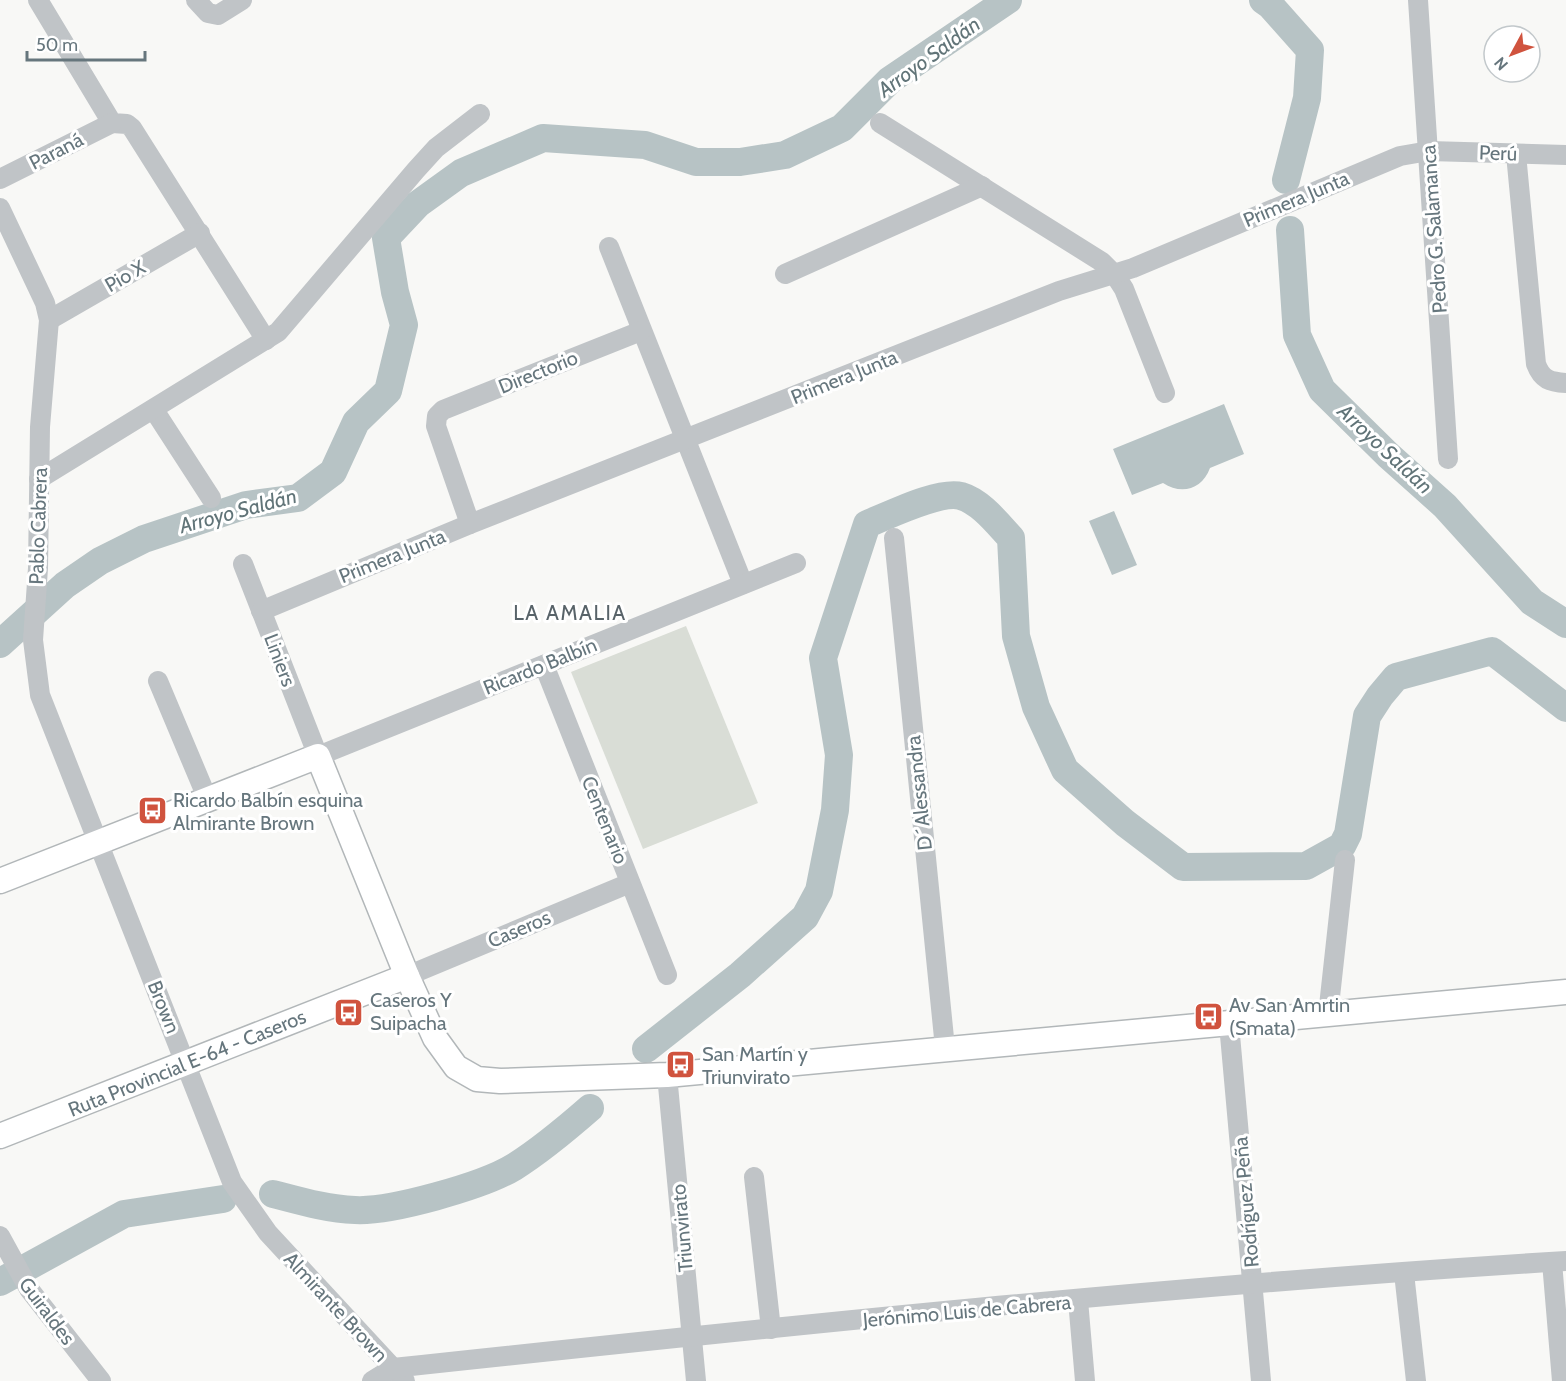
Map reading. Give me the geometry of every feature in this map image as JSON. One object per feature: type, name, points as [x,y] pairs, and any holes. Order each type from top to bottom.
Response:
[{"type":"main road","points":[[0,881],[318,756],[407,976],[440,1047],[466,1076],[500,1081],[667,1075],[1566,992]]},
{"type":"main road","name":"Ruta Provincial E-64 - Caseros","points":[[0,1136],[407,976]]},
{"type":"street","points":[[38,0],[111,123],[127,124],[132,128],[266,340]]},
{"type":"street","points":[[196,0],[208,13],[218,15],[242,0]]},
{"type":"street","name":"Pedro G. Salamanca","points":[[1418,0],[1448,459]]},
{"type":"street","points":[[39,479],[266,340],[287,324],[436,148],[480,114]]},
{"type":"street","name":"Paraná","points":[[0,179],[111,123]]},
{"type":"street","points":[[880,123],[1102,261],[1115,274],[1124,289],[1166,393]]},
{"type":"street","name":"Perú","points":[[1429,151],[1566,155]]},
{"type":"street","name":"Primera Junta","points":[[261,611],[470,524],[1059,291],[1115,274],[1400,156],[1429,151]]},
{"type":"street","points":[[1516,154],[1536,364],[1540,374],[1546,379],[1566,383]]},
{"type":"street","points":[[785,274],[982,186]]},
{"type":"street","name":"Pablo Cabrera","points":[[0,208],[45,303],[49,320],[40,427],[38,568],[33,640],[35,676],[40,695],[99,842]]},
{"type":"street","name":"Pio X","points":[[49,320],[200,233]]},
{"type":"street","points":[[609,247],[743,584]]},
{"type":"street","name":"Directorio","points":[[470,524],[436,426],[437,416],[443,410],[641,331]]},
{"type":"street","points":[[154,410],[211,498]]},
{"type":"street","name":"D´Alessandra","points":[[894,538],[945,1048]]},
{"type":"street","name":"Ricardo Balbín","points":[[318,756],[796,563]]},
{"type":"street","name":"Liniers","points":[[243,564],[318,756]]},
{"type":"street","name":"Centenario","points":[[544,665],[667,975]]},
{"type":"street","points":[[158,681],[208,800]]},
{"type":"street","name":"Brown","points":[[99,842],[187,1063],[218,1150],[232,1182],[268,1233]]},
{"type":"street","points":[[1328,1014],[1345,860]]},
{"type":"street","name":"Caseros","points":[[407,976],[630,883]]},
{"type":"street","name":"Rodríguez Peña","points":[[1229,1024],[1262,1381]]},
{"type":"street","name":"Triunvirato","points":[[667,1075],[696,1381]]},
{"type":"street","points":[[754,1177],[771,1329]]},
{"type":"street","name":"Almirante Brown","points":[[268,1233],[399,1375]]},
{"type":"street","name":"Guiraldes","points":[[0,1236],[28,1289],[101,1381]]},
{"type":"street","points":[[1559,1262],[1562,1381]]},
{"type":"street","name":"Jerónimo Luis de Cabrera","points":[[372,1381],[399,1375],[692,1336],[1253,1284],[1559,1262]]},
{"type":"street","points":[[1404,1273],[1416,1381]]},
{"type":"street","points":[[1078,1300],[1085,1381]]},
{"type":"shaded area","points":[[1224,404],[1244,454],[1210,468],[1196,486],[1177,489],[1163,483],[1132,495],[1113,449]]},
{"type":"shaded area","points":[[1114,511],[1137,565],[1112,575],[1089,521]]},
{"type":"shaded area","points":[[686,626],[758,803],[643,849],[571,672]]},
{"type":"waterway","name":"Arroyo Saldán","points":[[0,644],[65,585],[100,561],[144,539],[246,505],[298,498],[333,472],[356,422],[388,391],[404,325],[395,292],[386,238],[418,204],[461,173],[543,138],[645,145],[696,162],[740,162],[785,155],[842,128],[890,80],[1008,0]]},
{"type":"waterway","name":"Arroyo Saldán","points":[[1263,0],[1310,50],[1307,98],[1286,180]]},
{"type":"waterway","name":"Arroyo Saldán","points":[[1290,230],[1297,335],[1322,390],[1388,455],[1445,506],[1532,602],[1566,624]]},
{"type":"waterway","points":[[646,1049],[740,975],[805,917],[819,891],[835,810],[839,755],[823,658],[867,524],[927,500],[952,495],[968,499],[982,508],[1011,538],[1016,636],[1036,707],[1065,770],[1125,823],[1183,867],[1306,866],[1342,846],[1348,834],[1367,716],[1396,677],[1492,651],[1566,708]]},
{"type":"waterway","points":[[273,1194],[303,1202],[355,1210],[390,1207],[436,1196],[481,1182],[514,1167],[534,1154],[590,1108]]},
{"type":"waterway","points":[[0,1282],[124,1214],[223,1199]]},
{"type":"place","name":"Ricardo Balbín esquina Almirante Brown","points":[[152,811]]},
{"type":"place","name":"Caseros Y Suipacha","points":[[349,1012]]},
{"type":"place","name":"Av San Amrtin (Smata)","points":[[1208,1016]]},
{"type":"place","name":"San Martín y Triunvirato","points":[[681,1065]]},
{"type":"district","name":"LA AMALIA","points":[[570,613]]}]
